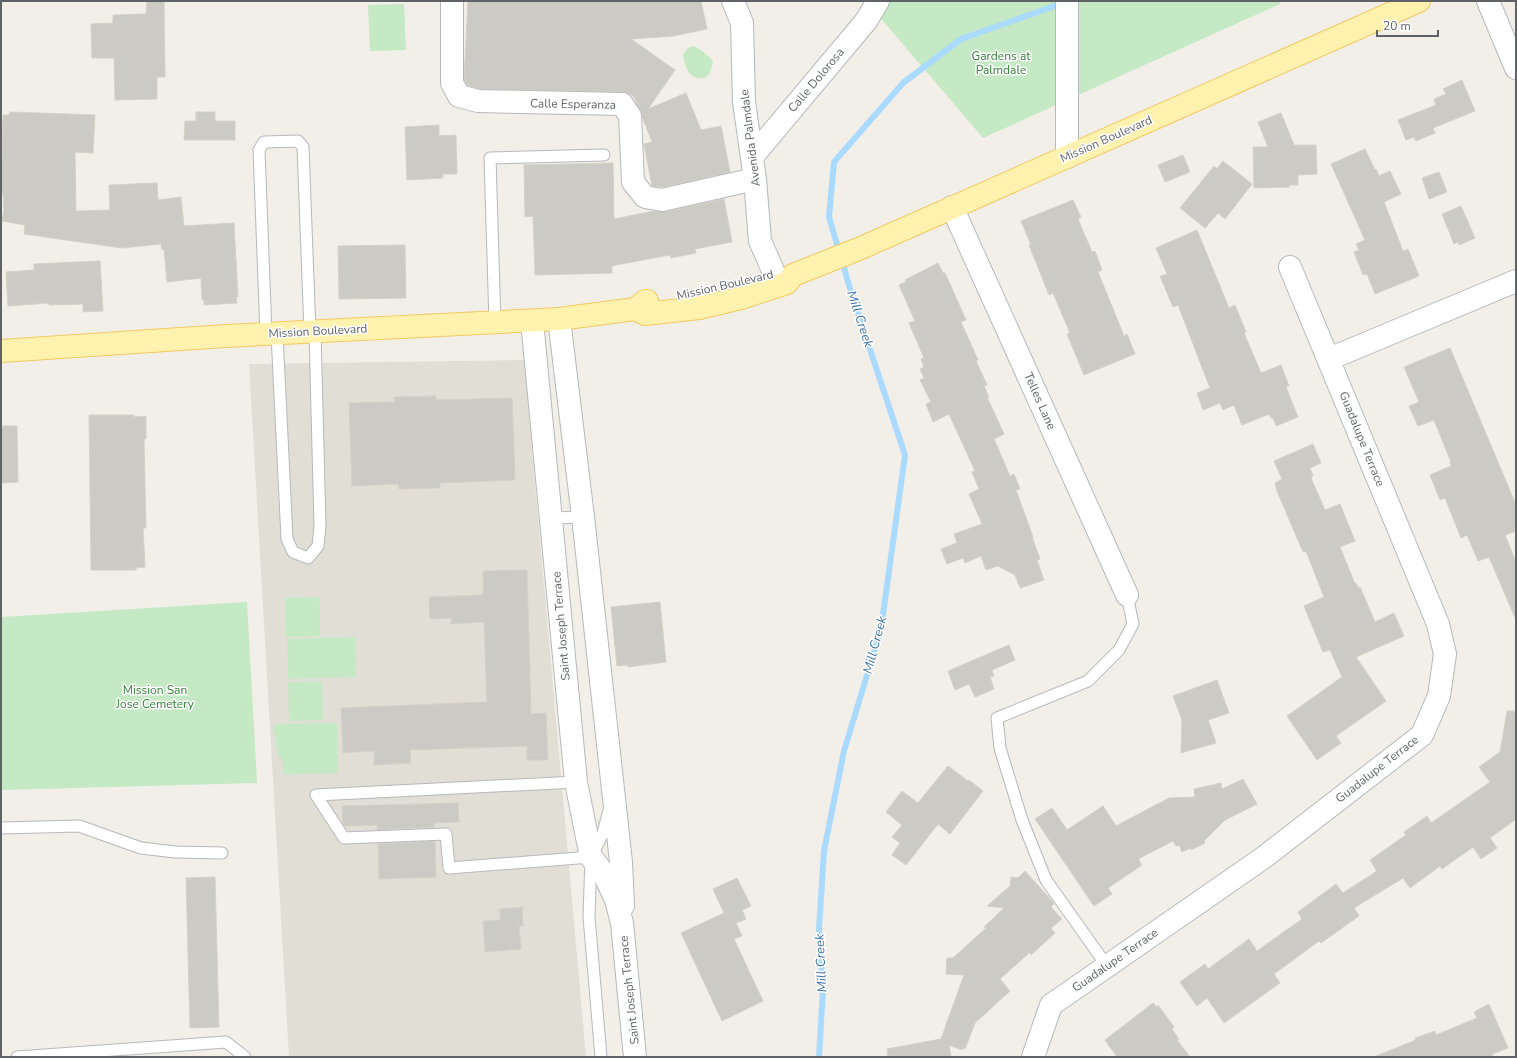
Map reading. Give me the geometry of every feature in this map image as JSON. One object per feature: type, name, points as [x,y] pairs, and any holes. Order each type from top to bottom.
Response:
[{"type":"main road","name":"Mission Boulevard","points":[[1,351],[272,334],[532,321],[635,309],[646,314],[699,308],[741,298],[788,283],[783,274],[815,267],[861,248],[1419,1]]},
{"type":"street","name":"Calle Esperanza","points":[[452,1],[452,83],[459,96],[478,101],[622,104],[630,116],[633,182],[645,197],[662,200],[755,179]]},
{"type":"street","name":"Avenida Palmdale","points":[[733,1],[742,23],[744,102],[755,179],[760,241],[783,274]]},
{"type":"street","name":"Calle Dolorosa","points":[[752,157],[866,21],[878,1]]},
{"type":"street","points":[[1488,1],[1516,68]]},
{"type":"street","points":[[1067,6],[1067,157]]},
{"type":"street","name":"Telles Lane","points":[[952,207],[1127,595]]},
{"type":"street","name":"Guadalupe Terrace","points":[[1033,1057],[1050,1005],[1263,858],[1422,735],[1439,696],[1445,654],[1438,624],[1290,267]]},
{"type":"street","points":[[1329,360],[1516,281]]},
{"type":"street","name":"Saint Joseph Terrace","points":[[559,319],[614,792],[624,896],[622,923]]},
{"type":"street","name":"Saint Joseph Terrace","points":[[532,321],[576,782],[591,857],[604,874],[616,900],[622,923],[635,1057]]},
{"type":"lane","points":[[298,141],[303,147],[313,332],[320,526],[318,546],[308,558],[293,552],[287,539],[259,150],[264,142],[298,141]]},
{"type":"lane","points":[[494,322],[490,158],[604,155]]},
{"type":"lane","points":[[551,518],[583,517]]},
{"type":"lane","points":[[1107,966],[1046,880],[1022,820],[1002,755],[997,718],[1088,681],[1119,650],[1133,624],[1127,595]]},
{"type":"lane","points":[[576,782],[316,795],[344,838],[446,834],[449,868],[591,857]]},
{"type":"lane","points":[[601,1057],[590,924],[591,857],[604,833],[614,792]]},
{"type":"lane","points":[[1,828],[79,826],[141,848],[175,852],[222,853]]},
{"type":"lane","points":[[18,1057],[226,1042],[245,1057]]},
{"type":"shaded area","points":[[524,360],[586,1057],[289,1057],[249,364]]},
{"type":"green space","name":"Gardens at Palmdale","points":[[866,1],[1280,1],[1280,4],[983,138]]},
{"type":"green space","points":[[404,4],[406,50],[370,51],[368,5]]},
{"type":"green space","points":[[693,46],[704,52],[713,61],[710,73],[705,78],[699,78],[691,75],[686,68],[683,54],[688,48]]},
{"type":"green space","points":[[319,597],[320,636],[286,637],[285,598]]},
{"type":"green space","name":"Mission San Jose Cemetery","points":[[247,602],[257,783],[1,790],[1,617]]},
{"type":"green space","points":[[355,637],[356,677],[288,679],[287,639]]},
{"type":"green space","points":[[322,681],[323,720],[289,721],[288,682]]},
{"type":"green space","points":[[337,723],[338,773],[283,775],[283,761],[278,756],[273,724]]},
{"type":"building","points":[[147,1],[164,1],[165,77],[157,77],[157,99],[115,100],[114,58],[92,58],[91,24],[113,23],[113,15],[146,14]]},
{"type":"building","points":[[468,1],[701,1],[707,29],[673,36],[631,39],[675,70],[648,109],[686,93],[701,130],[721,126],[730,172],[662,187],[652,186],[644,144],[652,142],[640,109],[633,96],[628,93],[480,89],[467,85],[464,79]]},
{"type":"building","points":[[1462,80],[1475,111],[1433,128],[1435,133],[1416,141],[1414,137],[1406,140],[1398,120],[1436,105],[1434,99],[1446,94],[1443,89]]},
{"type":"building","points":[[10,112],[95,115],[93,153],[75,152],[76,211],[110,210],[109,185],[157,183],[158,200],[181,197],[184,226],[234,223],[238,297],[236,297],[237,303],[204,305],[204,300],[202,300],[201,278],[167,282],[164,249],[162,250],[161,244],[122,248],[24,234],[25,225],[2,221],[4,210],[3,193],[1,193],[3,115],[9,115]]},
{"type":"building","points":[[196,112],[215,112],[215,121],[235,121],[235,140],[184,140],[185,121],[196,121]]},
{"type":"building","points":[[1281,113],[1294,145],[1316,145],[1317,174],[1298,175],[1298,185],[1289,185],[1289,187],[1254,188],[1253,147],[1268,147],[1258,122]]},
{"type":"building","points":[[439,125],[439,136],[456,135],[457,174],[443,174],[443,178],[407,180],[405,127]]},
{"type":"building","points":[[1365,149],[1379,176],[1390,171],[1401,194],[1384,202],[1403,251],[1408,249],[1419,276],[1375,294],[1367,274],[1363,275],[1354,252],[1359,250],[1356,244],[1365,240],[1331,164]]},
{"type":"building","points":[[1183,155],[1190,172],[1165,182],[1158,165]]},
{"type":"building","points":[[1223,161],[1252,184],[1225,219],[1218,213],[1205,228],[1180,208],[1214,166],[1217,169]]},
{"type":"building","points":[[613,163],[614,219],[654,211],[665,212],[724,199],[732,242],[695,249],[696,253],[671,258],[670,255],[612,266],[612,273],[535,275],[533,216],[525,217],[524,165]]},
{"type":"building","points":[[1439,172],[1447,192],[1429,199],[1422,178]]},
{"type":"building","points":[[1073,200],[1081,217],[1078,219],[1092,252],[1095,251],[1102,270],[1098,272],[1124,336],[1127,334],[1135,354],[1084,375],[1067,334],[1070,333],[1053,293],[1049,295],[1021,221]]},
{"type":"building","points":[[1461,206],[1475,238],[1459,245],[1458,242],[1454,244],[1442,214]]},
{"type":"building","points":[[1197,230],[1229,308],[1235,305],[1246,332],[1244,333],[1261,373],[1281,365],[1289,386],[1286,387],[1298,417],[1276,426],[1273,418],[1271,418],[1269,414],[1242,425],[1234,405],[1223,410],[1220,403],[1203,410],[1197,393],[1210,388],[1178,305],[1173,307],[1160,276],[1167,274],[1156,248]]},
{"type":"building","points":[[405,245],[406,298],[339,299],[338,246]]},
{"type":"building","points":[[100,261],[103,311],[83,312],[83,304],[49,305],[49,303],[8,306],[6,272],[34,270],[34,264]]},
{"type":"building","points":[[938,263],[943,273],[945,273],[966,320],[961,322],[978,360],[976,361],[987,385],[984,386],[989,397],[987,397],[1004,434],[994,439],[1010,476],[1014,474],[1020,489],[1016,490],[1040,559],[1037,560],[1044,580],[1020,588],[1015,575],[998,566],[986,570],[981,556],[965,563],[963,558],[947,564],[941,549],[957,543],[954,534],[982,524],[969,494],[979,489],[972,472],[975,471],[949,414],[933,422],[926,404],[931,402],[920,380],[924,378],[920,369],[924,367],[921,359],[924,358],[909,323],[915,321],[899,285],[906,282],[905,280]]},
{"type":"building","points":[[1450,348],[1516,505],[1516,531],[1505,535],[1516,562],[1516,620],[1489,557],[1478,561],[1467,535],[1461,538],[1445,498],[1440,500],[1430,475],[1451,466],[1451,462],[1434,420],[1418,426],[1409,406],[1419,402],[1404,367]]},
{"type":"building","points":[[436,396],[436,400],[512,398],[515,480],[440,483],[440,488],[399,489],[398,484],[352,486],[349,403],[395,402],[394,397]]},
{"type":"building","points":[[89,415],[134,415],[134,417],[146,416],[146,439],[144,439],[146,528],[143,528],[145,567],[136,568],[136,570],[91,570]]},
{"type":"building","points":[[1,426],[17,426],[18,482],[1,483]]},
{"type":"building","points":[[1313,444],[1321,463],[1310,468],[1313,476],[1311,478],[1325,510],[1340,504],[1355,541],[1340,547],[1355,584],[1356,583],[1358,588],[1360,587],[1375,622],[1394,613],[1404,636],[1356,657],[1386,701],[1336,736],[1341,743],[1317,760],[1287,716],[1342,677],[1330,650],[1323,652],[1304,606],[1324,597],[1306,551],[1303,552],[1277,491],[1275,483],[1282,479],[1274,461]]},
{"type":"building","points":[[527,570],[531,714],[546,713],[548,760],[527,760],[527,746],[410,750],[411,763],[374,765],[374,751],[343,753],[341,708],[487,702],[484,622],[451,624],[451,618],[430,619],[429,597],[483,595],[483,571]]},
{"type":"building","points":[[660,602],[666,662],[628,667],[627,665],[617,666],[611,607]]},
{"type":"building","points":[[1009,645],[1015,660],[992,670],[994,676],[990,677],[994,689],[975,697],[969,684],[955,690],[948,671]]},
{"type":"building","points":[[1217,680],[1229,713],[1208,720],[1216,743],[1181,753],[1182,720],[1173,696]]},
{"type":"building","points":[[1507,711],[1516,711],[1516,819],[1490,838],[1497,848],[1481,859],[1473,847],[1442,869],[1440,866],[1410,888],[1403,878],[1354,908],[1359,916],[1321,943],[1319,941],[1274,974],[1280,983],[1224,1023],[1207,998],[1197,1006],[1180,982],[1205,964],[1208,969],[1249,939],[1257,951],[1302,919],[1298,912],[1336,884],[1343,893],[1377,871],[1370,860],[1406,835],[1404,832],[1427,816],[1431,823],[1490,782],[1479,767],[1500,752]]},
{"type":"building","points":[[948,766],[983,791],[950,834],[938,824],[906,865],[892,855],[900,843],[892,837],[902,825],[886,812],[902,791],[918,803]]},
{"type":"building","points":[[1243,779],[1257,804],[1225,820],[1204,841],[1205,843],[1191,850],[1190,848],[1182,852],[1179,845],[1176,846],[1173,841],[1138,859],[1142,865],[1108,888],[1112,894],[1094,906],[1035,819],[1052,808],[1067,830],[1103,806],[1116,826],[1169,798],[1195,797],[1194,789],[1221,783],[1222,789]]},
{"type":"building","points":[[458,803],[459,822],[434,823],[434,827],[377,830],[377,825],[345,826],[343,823],[342,806]]},
{"type":"building","points":[[435,841],[436,877],[379,879],[378,844]]},
{"type":"building","points":[[1025,871],[1052,901],[1054,904],[1051,907],[1062,919],[1051,928],[1055,933],[1031,955],[1030,952],[1000,979],[1010,991],[975,1023],[965,1049],[962,1048],[962,1050],[949,1045],[951,1057],[888,1057],[887,1049],[941,1039],[964,975],[946,974],[947,958],[953,958],[986,928],[984,927],[1004,908],[987,906],[1010,886],[1011,877],[1018,878]]},
{"type":"building","points":[[215,877],[219,1027],[190,1028],[186,878]]},
{"type":"building","points":[[737,878],[751,906],[742,910],[746,919],[736,923],[742,936],[734,939],[763,1001],[722,1021],[681,933],[724,913],[713,889]]},
{"type":"building","points":[[522,907],[523,926],[519,926],[521,949],[485,952],[483,921],[500,920],[500,909]]},
{"type":"building","points":[[1153,1003],[1157,1007],[1158,1005],[1174,1027],[1172,1029],[1179,1039],[1177,1040],[1190,1057],[1117,1057],[1105,1040]]},
{"type":"building","points":[[1489,1004],[1508,1048],[1492,1054],[1493,1057],[1376,1056],[1416,1040],[1415,1038],[1435,1031],[1436,1035],[1477,1018],[1474,1012]]},
{"type":"waterway","name":"Mill Creek","points":[[819,1057],[823,989],[819,928],[824,851],[844,751],[881,629],[905,455],[851,292],[829,217],[834,162],[903,83],[961,39],[1063,3]]}]
